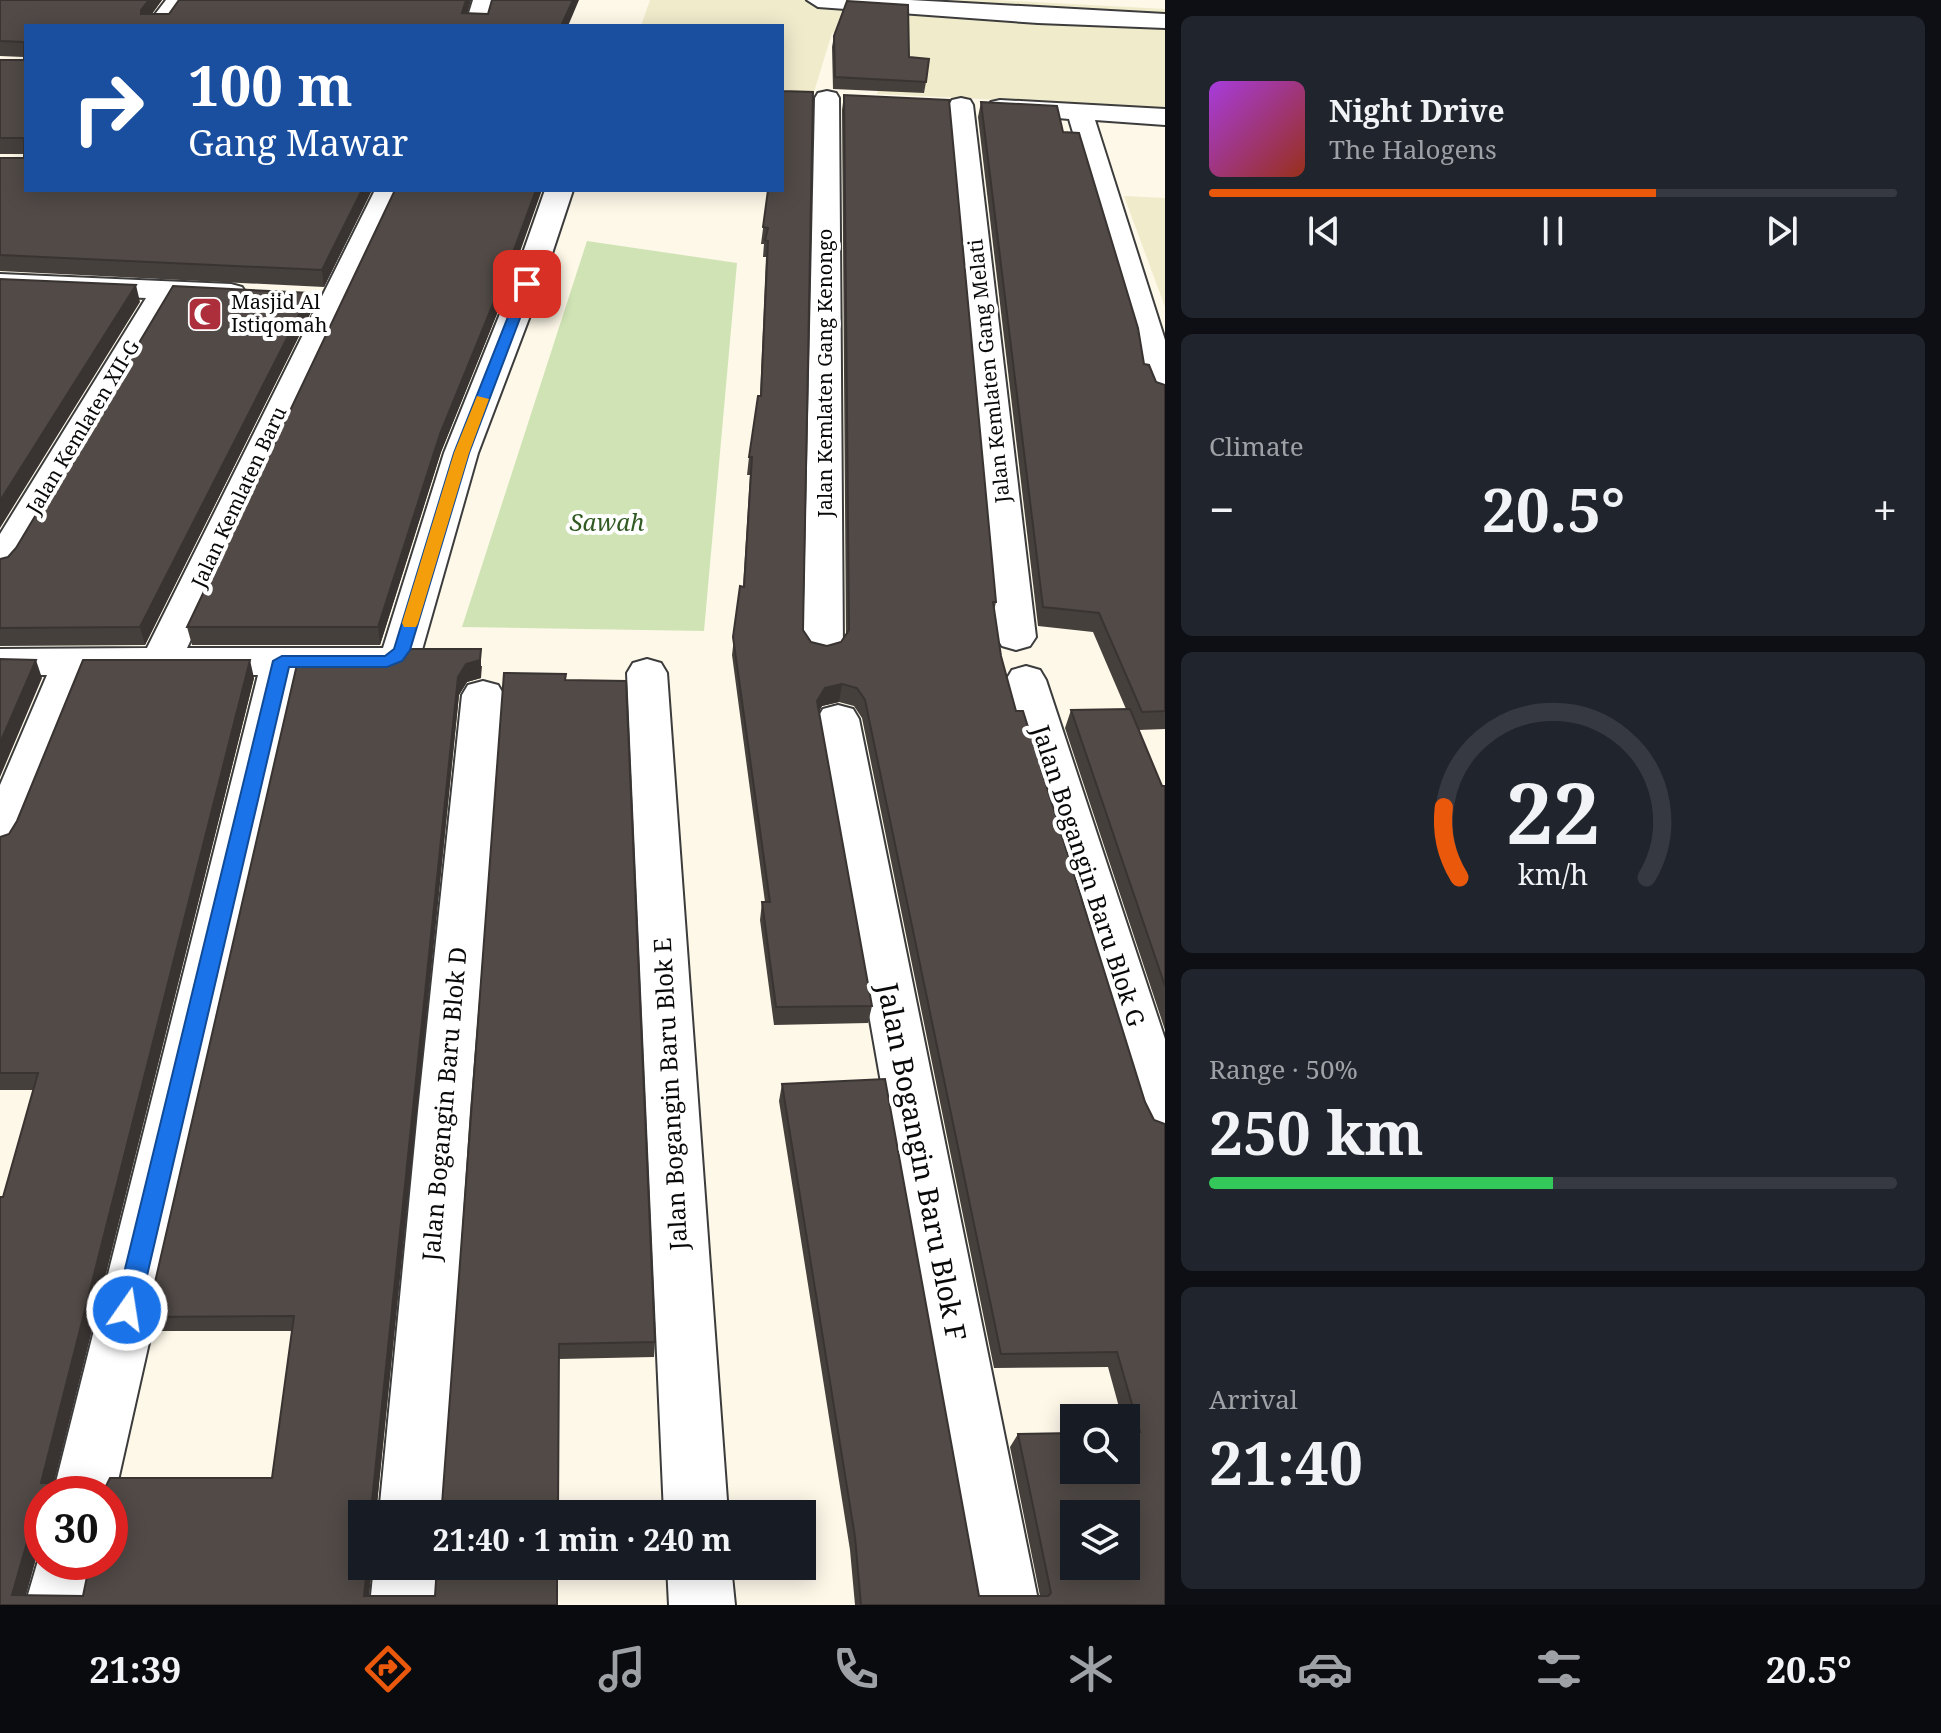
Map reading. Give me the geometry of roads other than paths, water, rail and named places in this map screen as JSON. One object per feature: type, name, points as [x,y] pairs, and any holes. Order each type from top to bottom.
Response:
[{"type":"street","points":[[159,24],[178,0]]},
{"type":"street","points":[[477,24],[484,0]]},
{"type":"street","points":[[818,0],[1027,16],[1165,21]]},
{"type":"street","name":"Jalan Kemlaten Gang Kenongo","points":[[823,648],[825,98]]},
{"type":"street","name":"Jalan Kemlaten Gang Melati","points":[[1021,658],[947,104],[1080,112]]},
{"type":"street","points":[[1165,117],[1080,112],[1165,391]]},
{"type":"street","name":"Jalan Kemlaten Baru","points":[[161,660],[318,298],[388,192]]},
{"type":"street","points":[[0,662],[387,661],[397,658],[461,453],[527,284],[558,192]]},
{"type":"street","points":[[2,286],[257,295]]},
{"type":"street","name":"Jalan Kemlaten XII-G","points":[[0,564],[166,290]]},
{"type":"street","name":"Jalan Bogangin Baru Blok G","points":[[1021,658],[1165,1118]]},
{"type":"street","points":[[0,837],[73,661]]},
{"type":"street","points":[[88,1476],[282,661]]},
{"type":"street","name":"Jalan Bogangin Baru Blok E","points":[[647,673],[695,1500]]},
{"type":"street","name":"Jalan Bogangin Baru Blok D","points":[[412,1500],[442,1126],[483,695]]},
{"type":"street","name":"Jalan Bogangin Baru Blok F","points":[[838,719],[1006,1605]]},
{"type":"street","points":[[58,1605],[64,1580]]},
{"type":"street","points":[[403,1605],[405,1580]]},
{"type":"street","points":[[700,1580],[702,1605]]},
{"type":"place","name":"Masjid Al Istiqomah","points":[[205,314]]},
{"type":"park label","name":"Sawah","points":[[607,523]]}]
